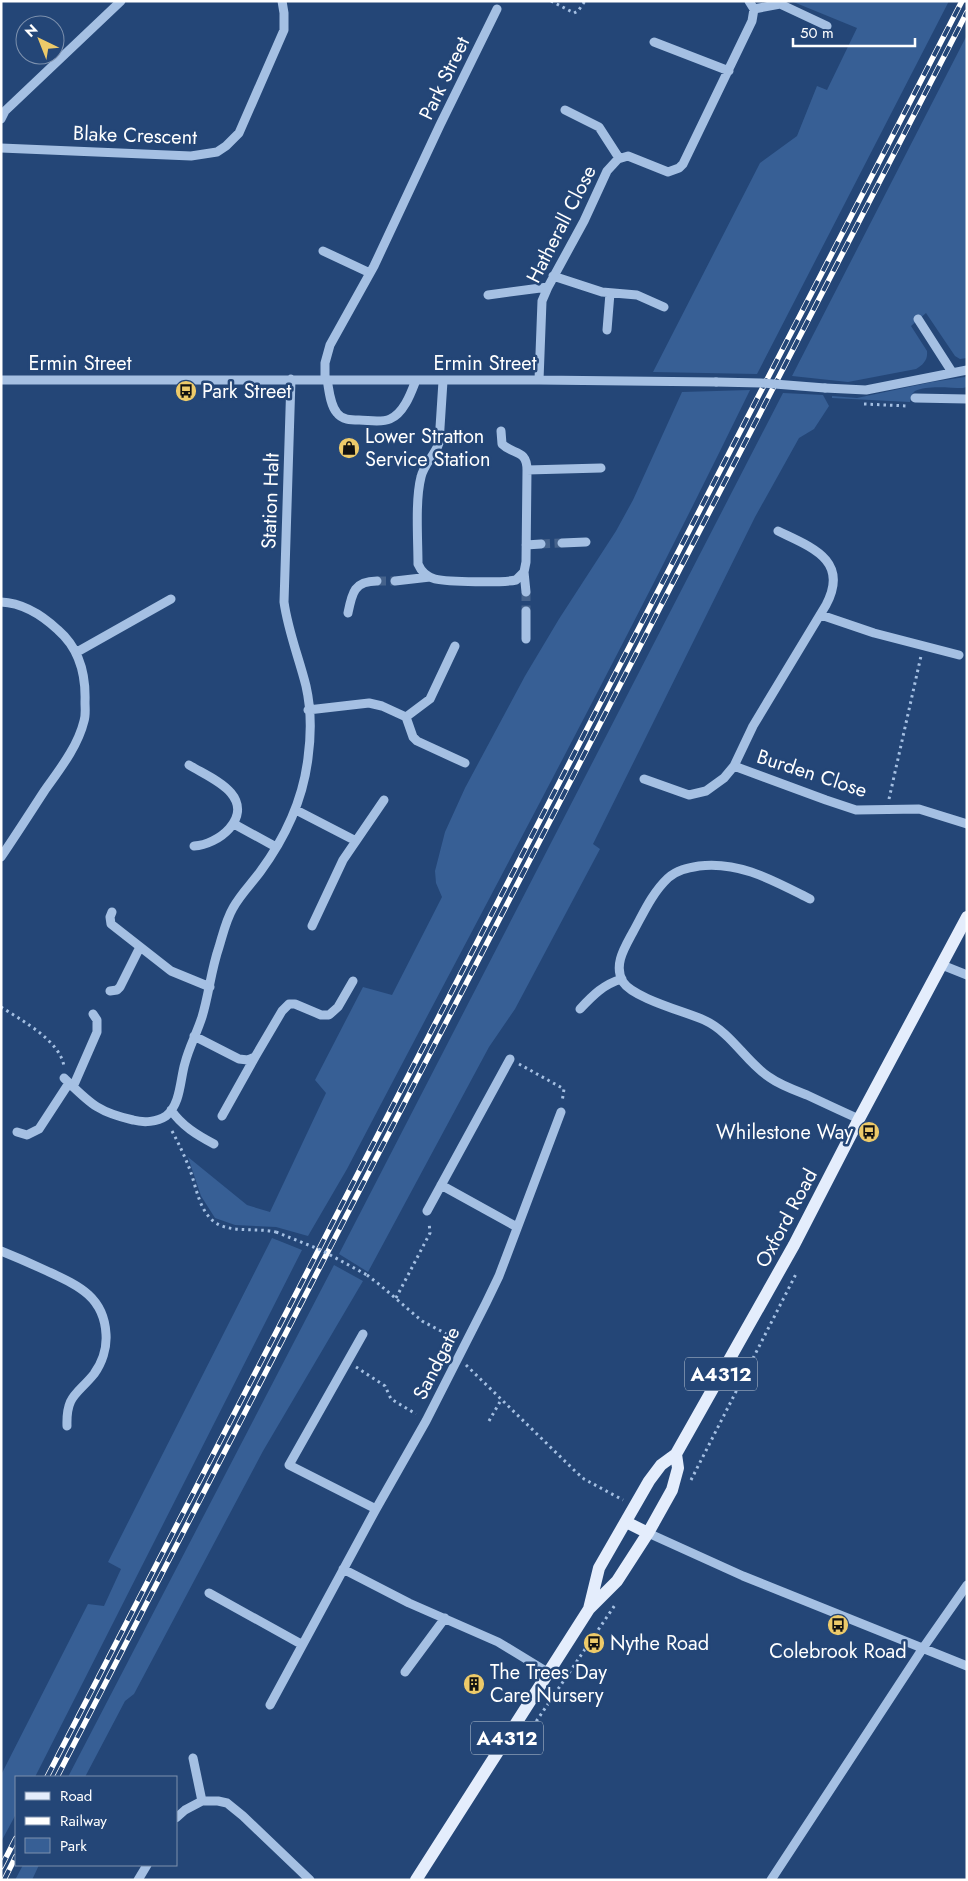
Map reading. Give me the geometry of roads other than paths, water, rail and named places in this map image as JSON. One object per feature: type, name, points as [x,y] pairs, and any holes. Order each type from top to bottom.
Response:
[{"type":"main road","name":"Oxford Road","points":[[589,1609],[599,1568],[649,1481],[661,1465],[676,1454],[771,1286],[821,1194],[858,1119],[967,917]]},
{"type":"main road","name":"Oxford Road","points":[[416,1880],[464,1802],[589,1609],[617,1581],[648,1533],[672,1490],[678,1468],[676,1454]]},
{"type":"main road","points":[[626,1522],[648,1533]]},
{"type":"street","points":[[1,119],[5,110],[121,1]]},
{"type":"street","name":"Blake Crescent","points":[[1,148],[191,156],[217,152],[239,133],[268,70],[284,30],[282,1]]},
{"type":"street","points":[[751,5],[780,4],[827,26]]},
{"type":"street","name":"Hatherall Close","points":[[539,380],[542,301],[553,276],[584,221],[607,171],[619,158],[628,156],[668,172],[679,168],[687,158],[752,21],[751,5]]},
{"type":"street","name":"Park Street","points":[[416,380],[409,396],[398,413],[389,419],[351,420],[339,416],[333,406],[326,380],[326,364],[330,345],[370,274],[497,9]]},
{"type":"street","points":[[654,42],[729,71]]},
{"type":"street","points":[[565,110],[599,128],[619,158]]},
{"type":"street","points":[[323,251],[370,274]]},
{"type":"street","points":[[553,276],[592,290],[637,295],[664,306]]},
{"type":"street","points":[[488,295],[548,287]]},
{"type":"street","points":[[607,330],[610,293]]},
{"type":"street","points":[[918,319],[952,372]]},
{"type":"street","name":"Ermin Street","points":[[1,380],[291,379],[716,382],[866,390],[967,370]]},
{"type":"street","name":"Station Halt","points":[[168,1114],[177,1098],[185,1062],[210,987],[218,950],[232,909],[276,847],[296,810],[308,758],[306,688],[288,624],[284,602],[291,379]]},
{"type":"street","points":[[443,381],[439,443],[437,450],[421,476],[418,564],[423,572],[436,580],[510,582],[516,580],[524,572]]},
{"type":"street","points":[[916,398],[967,399]]},
{"type":"street","points":[[501,432],[502,444],[522,454],[527,462],[524,572],[526,592]]},
{"type":"street","points":[[527,470],[601,468]]},
{"type":"street","name":"Burden Close","points":[[644,779],[689,796],[706,792],[724,778],[734,766],[754,726],[822,614],[831,596],[833,586],[834,578],[831,566],[817,550],[778,531]]},
{"type":"street","points":[[562,543],[586,542]]},
{"type":"street","points":[[526,545],[541,544]]},
{"type":"street","points":[[394,581],[430,577]]},
{"type":"street","points":[[348,613],[352,595],[359,585],[364,582],[377,581]]},
{"type":"street","points":[[77,652],[172,599]]},
{"type":"street","points":[[1,602],[14,603],[33,611],[61,633],[77,652],[83,674],[85,692],[85,720],[67,758],[1,857]]},
{"type":"street","points":[[526,611],[526,639]]},
{"type":"street","points":[[822,614],[874,633],[959,655]]},
{"type":"street","points":[[406,717],[430,699],[454,646]]},
{"type":"street","points":[[308,710],[369,703],[382,706],[406,717],[413,737],[417,741],[465,763]]},
{"type":"street","points":[[188,765],[224,786],[232,793],[237,806],[234,824],[220,837],[209,843],[194,846]]},
{"type":"street","name":"Burden Close","points":[[734,766],[856,810],[919,809],[967,824]]},
{"type":"street","points":[[312,926],[344,860],[384,800]]},
{"type":"street","points":[[296,810],[356,841]]},
{"type":"street","points":[[234,824],[276,847]]},
{"type":"street","points":[[810,899],[773,881],[737,867],[725,865],[704,866],[680,870],[664,882],[650,902],[623,951],[620,964],[622,979],[626,986],[634,992],[715,1026],[728,1036],[761,1071],[776,1081],[858,1119]]},
{"type":"street","points":[[112,912],[110,922],[130,940],[171,971],[210,987]]},
{"type":"street","points":[[110,991],[117,990],[120,986],[140,947]]},
{"type":"street","points":[[942,965],[967,975]]},
{"type":"street","points":[[580,1009],[606,985],[622,979]]},
{"type":"street","points":[[222,1116],[278,1017],[286,1007],[295,1004],[321,1016],[330,1015],[338,1007],[353,982]]},
{"type":"street","points":[[17,1132],[27,1135],[39,1129],[69,1083],[97,1032],[97,1020],[93,1014]]},
{"type":"street","points":[[194,1036],[239,1059],[248,1060],[255,1057]]},
{"type":"street","points":[[427,1211],[510,1059]]},
{"type":"street","points":[[69,1083],[91,1104],[112,1116],[139,1122],[152,1122],[168,1114],[193,1133],[214,1144]]},
{"type":"street","name":"Sandgate","points":[[270,1705],[426,1421],[499,1276],[561,1112]]},
{"type":"street","points":[[441,1185],[517,1226]]},
{"type":"street","points":[[1,1250],[80,1286],[89,1294],[103,1316],[106,1339],[104,1355],[94,1373],[71,1399],[67,1407],[66,1426]]},
{"type":"street","points":[[363,1334],[288,1465],[376,1509]]},
{"type":"street","points":[[648,1533],[743,1576],[967,1666]]},
{"type":"street","points":[[343,1569],[409,1603],[498,1642],[549,1673]]},
{"type":"street","points":[[771,1880],[923,1648],[967,1585]]},
{"type":"street","points":[[209,1593],[302,1644]]},
{"type":"street","points":[[405,1672],[445,1618]]},
{"type":"street","points":[[193,1758],[202,1801]]},
{"type":"street","points":[[178,1816],[185,1810],[202,1801],[218,1800],[234,1808],[310,1880]]},
{"type":"street","points":[[138,1880],[146,1866]]},
{"type":"tunnel","points":[[541,544],[562,543]]},
{"type":"tunnel","points":[[377,581],[395,581]]},
{"type":"tunnel","points":[[526,592],[526,611]]},
{"type":"railway","points":[[48,1776],[962,1]]},
{"type":"railway","points":[[58,1776],[967,12]]},
{"type":"railway","points":[[1,1867],[15,1840]]},
{"type":"railway","points":[[4,1880],[15,1858]]},
{"type":"place","name":"Park Street","points":[[186,391]]},
{"type":"place","name":"Lower Stratton Service Station","points":[[349,448]]},
{"type":"place","name":"Whilestone Way","points":[[869,1132]]},
{"type":"place","name":"Colebrook Road","points":[[838,1625]]},
{"type":"place","name":"Nythe Road","points":[[594,1643]]},
{"type":"place","name":"The Trees Day Care Nursery","points":[[474,1684]]}]
